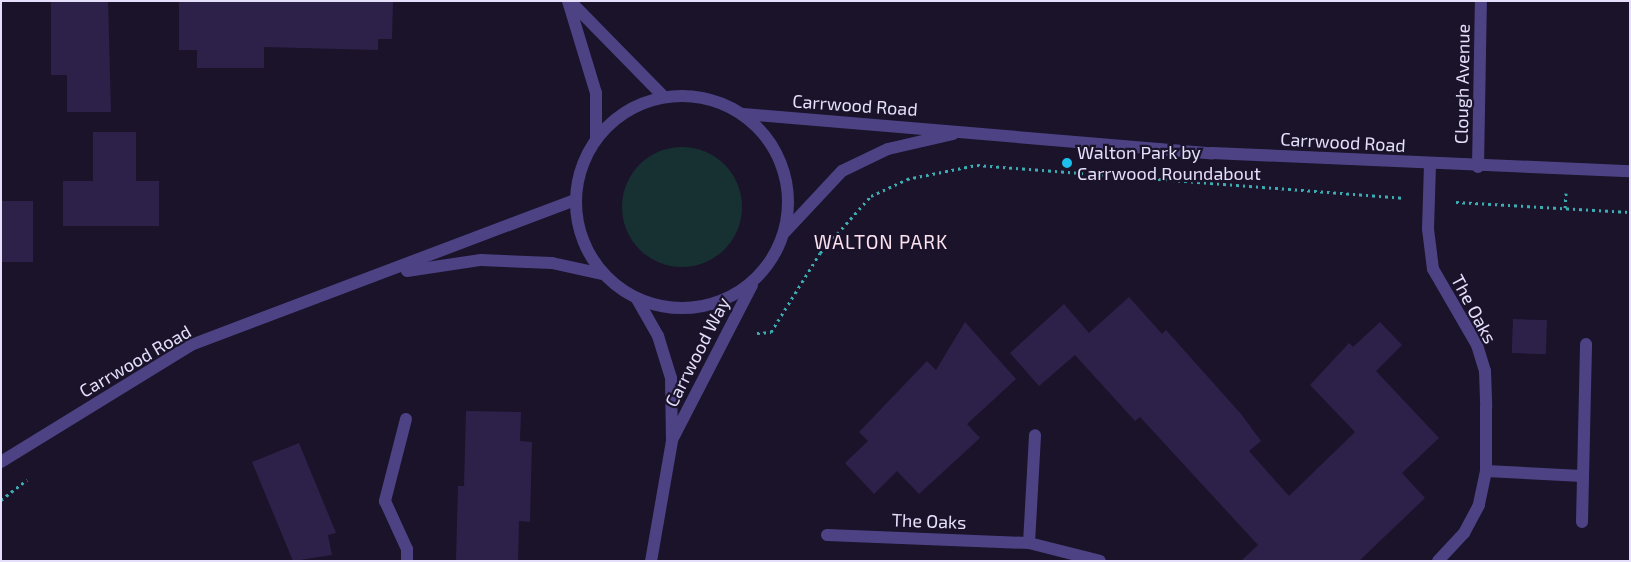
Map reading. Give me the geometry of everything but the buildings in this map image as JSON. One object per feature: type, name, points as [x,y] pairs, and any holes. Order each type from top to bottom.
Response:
[{"type":"street","points":[[569,1],[664,97]]},
{"type":"street","points":[[569,1],[596,93],[596,137]]},
{"type":"street","name":"Clough Avenue","points":[[1478,167],[1481,1]]},
{"type":"street","points":[[691,96],[718,101],[742,114],[769,142],[784,169],[788,191],[784,233],[772,260],[755,279],[712,305],[661,307],[637,299],[602,274],[584,245],[573,201],[579,173],[596,137],[626,111],[664,97],[691,96]]},
{"type":"street","name":"Carrwood Road","points":[[742,114],[1212,153],[1430,165],[1630,171]]},
{"type":"street","name":"Carrwood Road","points":[[784,233],[842,170],[888,149],[965,131]]},
{"type":"street","name":"The Oaks","points":[[1430,165],[1429,201],[1433,269],[1477,345],[1485,372],[1486,471],[1479,505],[1464,533],[1438,561]]},
{"type":"street","name":"Carrwood Road","points":[[1,462],[191,345],[573,201]]},
{"type":"street","name":"Carrwood Road","points":[[378,276],[481,260],[552,263],[602,274]]},
{"type":"street","name":"Carrwood Way","points":[[672,441],[723,334],[755,279]]},
{"type":"street","name":"Carrwood Way","points":[[637,299],[658,336],[671,378],[672,441],[651,561]]},
{"type":"street","points":[[1582,522],[1586,344]]},
{"type":"street","points":[[406,419],[385,501],[407,549],[407,561]]},
{"type":"street","points":[[1029,543],[1035,435]]},
{"type":"street","points":[[1486,471],[1582,476]]},
{"type":"street","name":"The Oaks","points":[[827,535],[1029,543],[1100,561]]},
{"type":"path","points":[[723,334],[771,332],[820,253],[872,196],[907,179],[977,165],[1429,201],[1630,212]]},
{"type":"path","points":[[1,500],[34,474]]},
{"type":"green space","points":[[682,147],[694,148],[705,152],[715,157],[724,165],[732,174],[737,184],[741,195],[741,219],[737,230],[732,240],[724,249],[715,257],[705,262],[694,266],[682,267],[670,266],[659,262],[649,257],[640,249],[632,240],[627,230],[623,219],[622,207],[623,195],[627,184],[632,174],[640,165],[649,157],[659,152],[670,148]]},
{"type":"place","name":"Walton Park by Carrwood Roundabout","points":[[1067,163]]},
{"type":"district","name":"WALTON PARK","points":[[881,242]]}]
